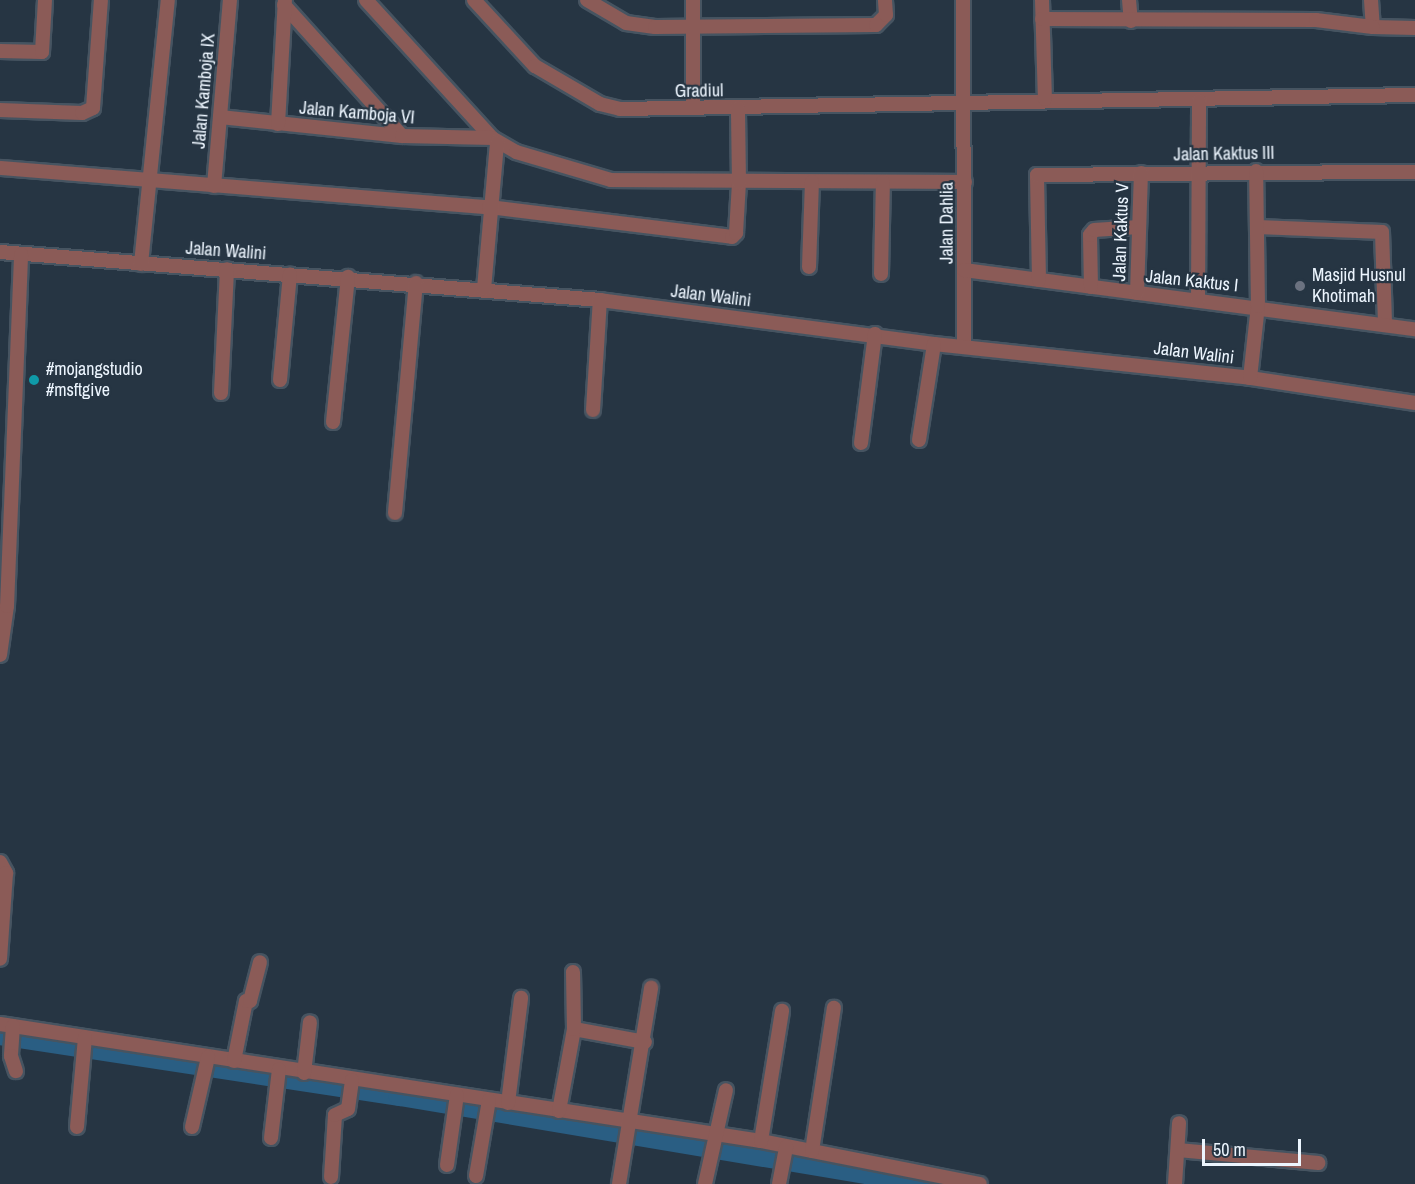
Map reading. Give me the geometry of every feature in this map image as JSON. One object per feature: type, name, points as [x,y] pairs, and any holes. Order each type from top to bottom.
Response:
[{"type":"street","points":[[0,51],[42,52],[45,0]]},
{"type":"street","points":[[0,110],[82,113],[93,108],[101,0]]},
{"type":"street","points":[[141,264],[168,0]]},
{"type":"street","name":"Jalan Kamboja IX","points":[[214,186],[230,0]]},
{"type":"street","points":[[366,0],[495,141],[611,180],[739,183],[965,182]]},
{"type":"street","name":"Gradiul","points":[[474,0],[535,66],[600,104],[645,111],[693,106],[738,108],[1045,99],[1199,100],[1415,95]]},
{"type":"street","points":[[587,0],[626,23],[694,27],[876,25],[886,15],[885,0]]},
{"type":"street","points":[[693,0],[693,106]]},
{"type":"street","name":"Jalan Dahlia","points":[[963,0],[964,345]]},
{"type":"street","points":[[1042,0],[1045,99]]},
{"type":"street","points":[[1129,0],[1131,21]]},
{"type":"street","points":[[1371,0],[1373,27]]},
{"type":"street","points":[[278,124],[285,3]]},
{"type":"street","points":[[285,3],[402,136]]},
{"type":"street","points":[[1042,19],[1316,20],[1373,27],[1415,28]]},
{"type":"street","points":[[1198,300],[1199,100]]},
{"type":"street","points":[[0,168],[489,207],[732,237],[736,233],[739,183],[738,108]]},
{"type":"street","name":"Jalan Kamboja VI","points":[[220,117],[402,136],[495,141]]},
{"type":"street","points":[[484,289],[495,141]]},
{"type":"street","points":[[1250,378],[1257,306],[1256,171]]},
{"type":"street","name":"Jalan Kaktus III","points":[[1040,280],[1035,177],[1142,172],[1198,174],[1256,171],[1415,172]]},
{"type":"street","name":"Jalan Kaktus V","points":[[1137,293],[1142,172]]},
{"type":"street","points":[[809,267],[812,182]]},
{"type":"street","points":[[881,273],[883,182]]},
{"type":"street","points":[[1091,287],[1090,236],[1094,230],[1140,227]]},
{"type":"street","points":[[1258,227],[1382,232],[1385,323]]},
{"type":"street","name":"Jalan Walini","points":[[0,252],[141,264],[348,277],[600,300],[875,334],[934,344],[964,345],[1250,378],[1415,403]]},
{"type":"street","points":[[0,655],[7,606],[21,254]]},
{"type":"street","points":[[221,393],[226,269]]},
{"type":"street","name":"Jalan Kaktus I","points":[[964,270],[1257,306],[1415,329]]},
{"type":"street","points":[[280,380],[290,274]]},
{"type":"street","points":[[333,422],[348,277]]},
{"type":"street","points":[[395,513],[416,283]]},
{"type":"street","points":[[593,410],[600,300]]},
{"type":"street","points":[[861,443],[875,334]]},
{"type":"street","points":[[919,440],[934,344]]},
{"type":"street","points":[[0,862],[6,873],[0,959]]},
{"type":"street","points":[[234,1061],[246,1001],[250,1001],[260,962]]},
{"type":"street","points":[[559,1111],[574,1029],[573,972]]},
{"type":"street","points":[[619,1184],[645,1042],[651,988]]},
{"type":"street","points":[[508,1103],[521,998]]},
{"type":"street","points":[[812,1151],[834,1008]]},
{"type":"street","points":[[761,1142],[782,1011]]},
{"type":"street","points":[[304,1073],[310,1022]]},
{"type":"street","points":[[574,1029],[645,1042]]},
{"type":"street","points":[[16,1071],[9,1031],[207,1062],[234,1061],[278,1073],[304,1073],[351,1084],[488,1106],[508,1103],[559,1111],[713,1142],[761,1142],[785,1153],[812,1151],[980,1184]]},
{"type":"street","points":[[76,1127],[84,1042]]},
{"type":"street","points":[[192,1127],[207,1062]]},
{"type":"street","points":[[271,1138],[278,1073]]},
{"type":"street","points":[[331,1177],[335,1114],[348,1109],[351,1084]]},
{"type":"street","points":[[705,1184],[726,1090]]},
{"type":"street","points":[[447,1165],[456,1101]]},
{"type":"street","points":[[476,1176],[488,1106]]},
{"type":"street","points":[[1174,1184],[1179,1123]]},
{"type":"street","points":[[1178,1150],[1318,1163]]},
{"type":"street","points":[[779,1184],[785,1153]]},
{"type":"waterway","points":[[0,1033],[400,1094],[937,1184]]},
{"type":"place","name":"Masjid Husnul Khotimah","points":[[1300,286]]},
{"type":"place","name":"#mojangstudio #msftgive","points":[[34,380]]}]
